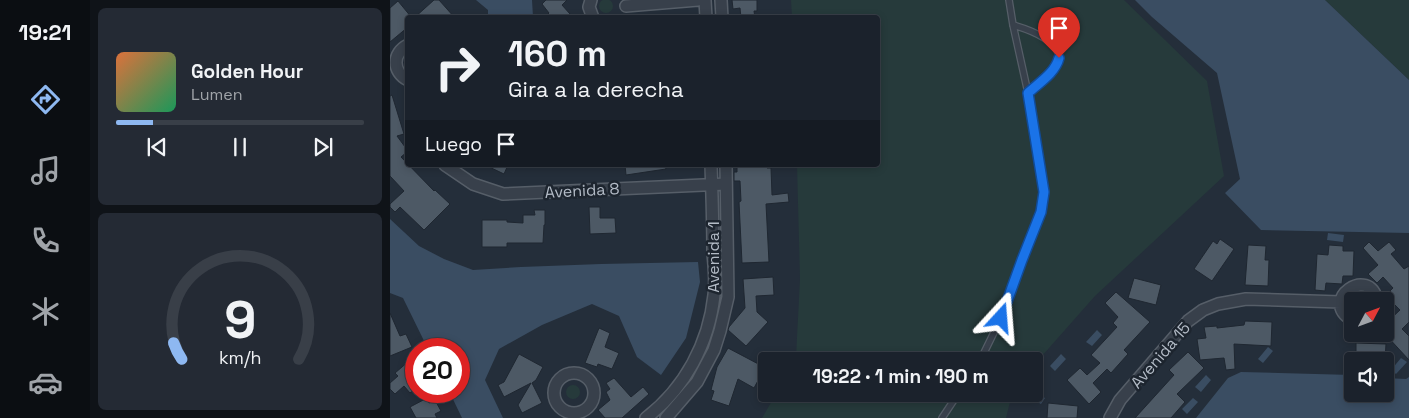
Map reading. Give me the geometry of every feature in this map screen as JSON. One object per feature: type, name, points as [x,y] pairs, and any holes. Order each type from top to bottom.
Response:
[{"type":"street","points":[[591,0],[589,7],[592,15]]},
{"type":"street","points":[[624,8],[698,0]]},
{"type":"street","points":[[705,0],[706,15]]},
{"type":"street","points":[[721,0],[722,15]]},
{"type":"street","points":[[405,47],[400,50],[396,60],[397,71],[400,76],[405,78]]},
{"type":"street","name":"Avenida 8","points":[[448,167],[473,184],[503,194],[726,184]]},
{"type":"street","name":"Avenida 1","points":[[646,418],[671,396],[699,352],[706,336],[714,294],[711,167]]},
{"type":"street","name":"Avenida 1","points":[[666,418],[697,382],[714,350],[720,331],[728,297],[726,167]]},
{"type":"street","points":[[1344,313],[1341,302],[1344,292],[1352,286],[1363,285],[1373,292]]},
{"type":"street","name":"Avenida 15","points":[[1110,418],[1120,400],[1188,321],[1203,310],[1218,304],[1246,299],[1341,302]]},
{"type":"street","points":[[708,326],[720,331]]},
{"type":"lane","points":[[984,352],[1001,318],[1041,212],[1044,192],[1028,93],[1009,0]]},
{"type":"lane","points":[[1013,25],[1042,36],[1058,52],[1057,64],[1050,74],[1028,93]]},
{"type":"lane","points":[[942,418],[953,402]]},
{"type":"green space","points":[[606,-1],[611,1],[613,6],[611,11],[606,13],[601,11],[599,6],[601,1]]},
{"type":"green space","points":[[791,0],[1124,0],[1207,81],[1224,176],[1095,296],[1043,355],[1043,352],[796,352],[800,279],[797,167],[880,167],[880,15],[792,15]]},
{"type":"green space","points":[[1325,0],[1409,0],[1409,80]]},
{"type":"green space","points":[[573,385],[578,387],[580,392],[578,397],[573,399],[568,397],[566,392],[568,387]]},
{"type":"green space","points":[[771,402],[1010,402],[1006,418],[762,418]]},
{"type":"water","points":[[476,0],[532,0],[533,15],[488,15],[488,10]]},
{"type":"water","points":[[1135,0],[1325,0],[1409,80],[1409,233],[1261,230],[1225,193],[1240,179],[1217,73]]},
{"type":"water","points":[[390,219],[419,246],[444,259],[473,270],[698,262],[700,282],[686,338],[661,375],[637,357],[619,316],[592,304],[542,325],[499,349],[485,380],[503,418],[462,418],[455,403],[470,403],[470,338],[423,338],[403,298],[390,293]]},
{"type":"water","points":[[1328,233],[1344,235],[1343,242],[1327,240]]},
{"type":"water","points":[[1097,330],[1102,335],[1092,346],[1086,342]]},
{"type":"water","points":[[1268,347],[1273,351],[1263,363],[1258,359]]},
{"type":"water","points":[[1061,354],[1066,359],[1055,371],[1050,366]]},
{"type":"water","points":[[1401,358],[1407,362],[1396,374],[1394,372],[1394,366]]},
{"type":"water","points":[[1241,372],[1344,375],[1344,402],[1394,402],[1394,378],[1406,379],[1409,377],[1409,418],[1196,418],[1228,378]]},
{"type":"water","points":[[1206,375],[1211,380],[1201,392],[1195,387]]},
{"type":"water","points":[[1193,398],[1198,402],[1187,414],[1182,409]]},
{"type":"building","points":[[434,0],[439,0],[452,15],[417,15]]},
{"type":"building","points":[[546,0],[567,0],[562,5],[570,14],[547,15],[549,13],[542,4]]},
{"type":"building","points":[[732,0],[757,0],[757,11],[754,11],[755,15],[741,15],[740,8],[733,9]]},
{"type":"building","points":[[398,1],[410,15],[405,15],[405,30],[390,42],[390,8]]},
{"type":"building","points":[[392,95],[404,134],[397,136],[405,147],[405,154],[401,157],[405,161],[405,167],[411,167],[434,191],[450,204],[424,230],[400,207],[395,212],[390,207],[390,204],[404,191],[390,176],[390,96]]},
{"type":"building","points":[[489,167],[507,167],[504,174]]},
{"type":"building","points":[[625,167],[666,167],[666,169],[626,175]]},
{"type":"building","points":[[737,167],[771,168],[772,195],[788,193],[789,202],[766,204],[769,262],[742,263],[739,202],[741,201],[740,181],[734,181],[734,172],[737,172]]},
{"type":"building","points":[[589,207],[600,207],[600,218],[615,218],[616,233],[590,234]]},
{"type":"building","points":[[534,210],[545,210],[543,243],[507,243],[507,247],[482,247],[482,220],[507,220],[507,222],[523,223],[523,215],[535,215]]},
{"type":"building","points":[[1220,239],[1234,249],[1212,281],[1194,269],[1213,241],[1217,244]]},
{"type":"building","points":[[1369,242],[1378,251],[1389,242],[1396,250],[1391,254],[1404,269],[1409,266],[1409,322],[1402,329],[1409,336],[1409,360],[1392,342],[1394,342],[1394,316],[1400,310],[1394,304],[1394,292],[1390,291],[1393,288],[1383,277],[1377,283],[1368,274],[1378,265],[1363,248]]},
{"type":"building","points":[[1248,245],[1266,246],[1265,260],[1269,260],[1268,286],[1245,285]]},
{"type":"building","points":[[1329,245],[1343,246],[1343,251],[1354,251],[1353,276],[1343,276],[1342,284],[1326,283],[1325,291],[1315,290],[1317,254],[1328,255]]},
{"type":"building","points":[[773,277],[774,295],[756,296],[757,312],[768,322],[746,346],[728,330],[745,308],[743,279]]},
{"type":"building","points":[[1134,278],[1161,285],[1156,305],[1128,298]]},
{"type":"building","points":[[1116,292],[1150,322],[1124,350],[1128,354],[1111,373],[1107,369],[1093,383],[1101,392],[1089,404],[1067,380],[1080,368],[1087,375],[1100,363],[1091,355],[1117,327],[1113,323],[1118,317],[1105,303]]},
{"type":"building","points":[[390,313],[400,336],[406,334],[408,338],[405,338],[405,350],[390,356]]},
{"type":"building","points":[[1245,321],[1272,322],[1271,346],[1234,344],[1235,369],[1226,370],[1224,358],[1200,360],[1197,339],[1206,338],[1204,327],[1217,326],[1217,328],[1244,325]]},
{"type":"building","points":[[599,328],[610,333],[605,347],[619,353],[612,369],[598,364],[597,367],[585,363]]},
{"type":"building","points":[[1356,343],[1386,344],[1386,352],[1356,352]]},
{"type":"building","points":[[728,348],[758,364],[758,381],[754,388],[738,379],[729,406],[711,400],[714,391],[711,390],[717,367]]},
{"type":"building","points":[[1188,352],[1204,368],[1177,394],[1185,402],[1171,418],[1135,418],[1174,375],[1169,370]]},
{"type":"building","points":[[519,354],[543,367],[536,380],[532,383],[542,403],[522,413],[518,405],[531,383],[504,397],[498,385],[504,382]]},
{"type":"building","points":[[405,364],[405,387],[404,386],[395,394],[390,389],[390,383],[398,376],[395,373]]},
{"type":"building","points":[[614,378],[631,397],[643,387],[649,394],[622,418],[605,418],[598,410],[610,400],[606,392],[610,389],[606,383]]},
{"type":"building","points":[[418,403],[437,403],[441,411],[435,414],[437,418],[416,418],[410,407]]},
{"type":"building","points":[[1048,403],[1078,406],[1077,418],[1047,418]]},
{"type":"route","points":[[1001,318],[1041,212],[1044,192],[1028,93],[1050,74],[1059,58]]}]
